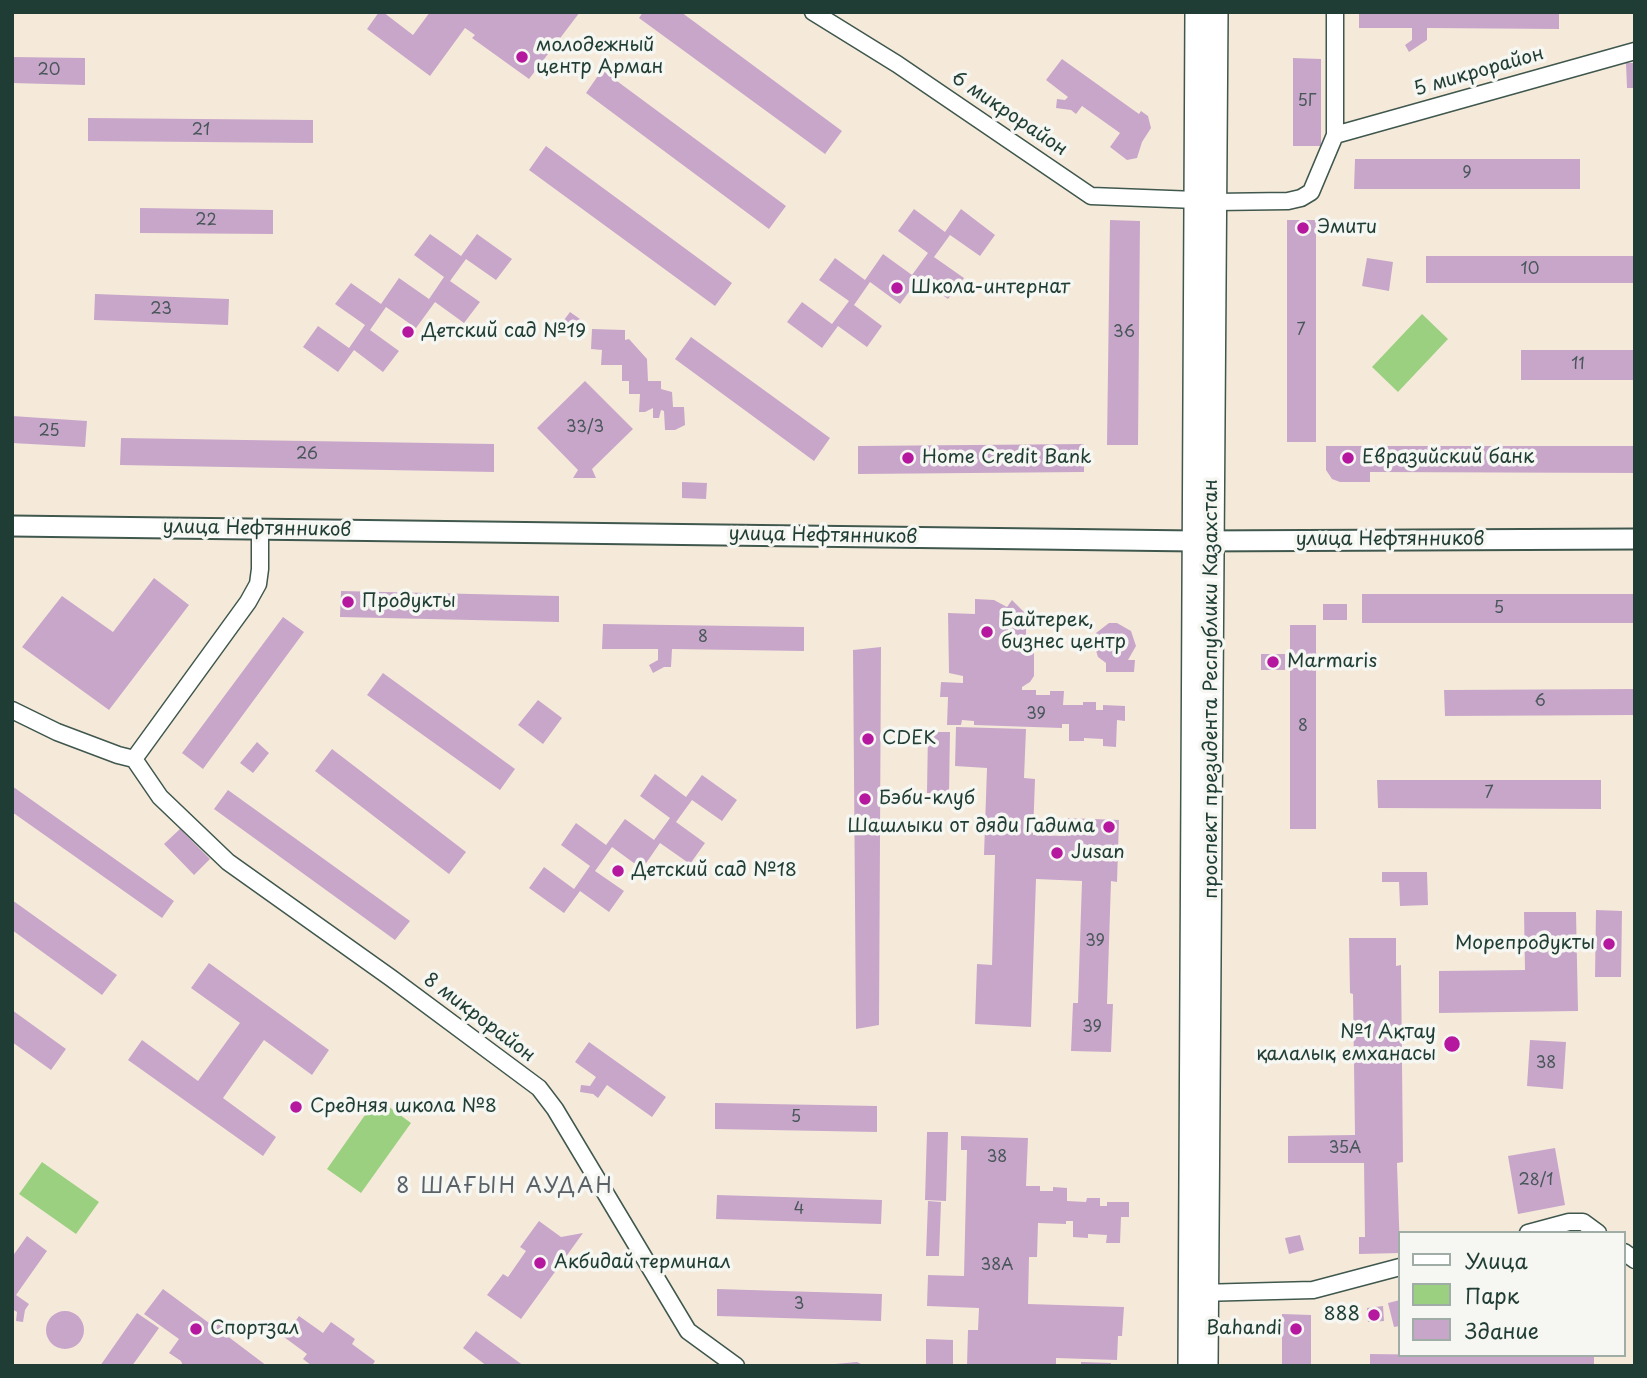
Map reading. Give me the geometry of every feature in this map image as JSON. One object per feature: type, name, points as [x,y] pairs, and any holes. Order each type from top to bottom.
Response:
[{"type":"main road","name":"проспект президента Республики Казахстан","points":[[1196,12],[1206,201]]},
{"type":"main road","name":"проспект президента Республики Казахстан","points":[[1189,1366],[1199,1293],[1206,201],[1217,12]]},
{"type":"main road","name":"проспект президента Республики Казахстан","points":[[1199,1293],[1208,1366]]},
{"type":"street","name":"6 микрорайон","points":[[813,12],[897,64],[1091,196],[1206,201]]},
{"type":"street","points":[[1206,201],[1288,201],[1311,192],[1335,135],[1335,12]]},
{"type":"street","name":"5 микрорайон","points":[[1335,135],[1635,51]]},
{"type":"street","name":"улица Нефтянников","points":[[12,526],[1204,541],[1635,540]]},
{"type":"street","points":[[12,710],[57,732],[134,759],[248,602],[258,584],[260,529]]},
{"type":"street","name":"8 микрорайон","points":[[134,759],[160,797],[228,862],[539,1088],[555,1109],[688,1331],[736,1366]]},
{"type":"street","points":[[1535,1231],[1569,1222],[1583,1222],[1595,1231]]},
{"type":"street","points":[[1199,1293],[1313,1290],[1398,1268]]},
{"type":"green space","points":[[1422,314],[1448,339],[1398,392],[1372,367]]},
{"type":"green space","points":[[377,1098],[411,1123],[361,1193],[327,1169]]},
{"type":"green space","points":[[42,1162],[99,1202],[76,1234],[19,1194]]},
{"type":"building","name":"молодежный центр Арман","points":[[379,12],[383,12],[413,35],[430,12],[580,12],[529,79],[472,38],[475,35],[465,28],[430,76],[367,29]]},
{"type":"building","points":[[643,12],[681,12],[842,131],[825,154],[639,18]]},
{"type":"building","points":[[1359,12],[1559,12],[1559,29],[1427,28],[1427,40],[1409,52],[1405,45],[1412,40],[1412,28],[1359,28]]},
{"type":"building","points":[[12,57],[85,58],[85,85],[12,83]]},
{"type":"building","points":[[1293,58],[1321,59],[1321,146],[1293,146]]},
{"type":"building","points":[[1062,59],[1139,114],[1141,111],[1148,116],[1151,128],[1142,142],[1137,158],[1127,160],[1110,147],[1120,133],[1082,106],[1076,114],[1071,110],[1056,108],[1057,99],[1065,100],[1068,97],[1046,80]]},
{"type":"building","points":[[1626,63],[1635,63],[1635,88],[1627,88]]},
{"type":"building","points":[[602,70],[786,206],[769,229],[586,93]]},
{"type":"building","points":[[88,118],[313,120],[313,143],[88,141]]},
{"type":"building","points":[[546,146],[732,283],[715,306],[529,170]]},
{"type":"building","points":[[1355,159],[1580,159],[1580,189],[1354,189]]},
{"type":"building","points":[[140,208],[273,210],[273,234],[140,233]]},
{"type":"building","points":[[914,209],[945,232],[961,209],[995,235],[980,256],[950,235],[934,257],[964,278],[948,299],[919,278],[900,304],[870,282],[854,305],[882,326],[867,347],[838,326],[822,348],[787,322],[802,302],[832,324],[849,301],[819,280],[835,258],[865,280],[883,254],[912,275],[928,253],[898,231]]},
{"type":"building","points":[[1110,220],[1140,221],[1138,445],[1107,445]]},
{"type":"building","points":[[1287,220],[1316,220],[1316,442],[1287,442]]},
{"type":"building","points":[[430,234],[461,256],[477,234],[512,259],[496,280],[466,259],[450,281],[480,302],[464,323],[435,302],[416,328],[386,307],[370,330],[399,351],[383,372],[354,350],[338,372],[303,347],[318,326],[349,348],[365,325],[335,304],[351,283],[381,304],[399,278],[429,299],[444,277],[414,255]]},
{"type":"building","points":[[1426,256],[1635,256],[1635,283],[1426,283]]},
{"type":"building","points":[[1367,258],[1393,262],[1389,291],[1362,286]]},
{"type":"building","points":[[95,294],[229,299],[228,325],[94,320]]},
{"type":"building","points":[[570,312],[580,319],[569,335],[558,328]]},
{"type":"building","points":[[592,329],[625,330],[625,340],[629,339],[647,359],[648,381],[661,381],[661,389],[672,392],[673,407],[684,407],[685,425],[675,430],[665,430],[664,411],[661,410],[659,418],[653,418],[653,408],[639,412],[640,394],[629,394],[629,381],[622,381],[622,365],[601,365],[602,350],[591,349]]},
{"type":"building","points":[[691,337],[830,438],[814,461],[675,359]]},
{"type":"building","points":[[1521,350],[1635,350],[1635,380],[1521,380]]},
{"type":"building","points":[[585,381],[633,429],[592,469],[596,478],[573,478],[578,470],[537,428]]},
{"type":"building","points":[[12,416],[87,421],[85,447],[12,443]]},
{"type":"building","points":[[121,438],[494,444],[494,472],[120,465]]},
{"type":"building","points":[[1084,444],[1084,472],[858,474],[858,446]]},
{"type":"building","points":[[1326,446],[1635,446],[1635,473],[1370,472],[1370,482],[1340,482],[1332,479],[1326,470]]},
{"type":"building","points":[[682,482],[707,483],[706,499],[682,498]]},
{"type":"building","points":[[154,578],[189,605],[109,710],[22,647],[62,596],[113,632]]},
{"type":"building","points":[[341,591],[559,596],[559,622],[340,617]]},
{"type":"building","points":[[1362,594],[1635,594],[1635,623],[1362,623]]},
{"type":"building","points":[[975,599],[994,600],[1007,607],[1012,600],[1026,614],[1026,650],[1034,650],[1034,676],[1022,690],[1036,690],[1036,695],[1064,691],[1063,705],[1096,702],[1096,710],[1103,710],[1103,705],[1125,706],[1125,721],[1117,720],[1116,747],[1103,746],[1103,739],[1084,738],[1084,741],[1069,741],[1069,724],[1062,724],[1062,728],[974,725],[974,721],[962,720],[961,725],[947,725],[948,697],[940,697],[941,682],[963,683],[963,676],[949,673],[948,613],[975,614]]},
{"type":"building","points":[[1323,604],[1347,604],[1347,620],[1323,620]]},
{"type":"building","points":[[283,617],[304,632],[203,769],[182,753]]},
{"type":"building","points":[[1109,623],[1117,623],[1131,631],[1136,646],[1128,660],[1135,660],[1134,672],[1106,672],[1106,663],[1098,657],[1093,641],[1096,633]]},
{"type":"building","points":[[603,624],[804,627],[804,651],[672,649],[671,667],[664,667],[653,673],[649,665],[658,660],[658,649],[602,649]]},
{"type":"building","points":[[1290,625],[1316,625],[1316,829],[1290,829]]},
{"type":"building","points":[[881,647],[879,1025],[856,1029],[853,650]]},
{"type":"building","name":"Marmaris","points":[[1261,654],[1285,654],[1285,670],[1261,670]]},
{"type":"building","points":[[383,673],[515,769],[500,790],[367,695]]},
{"type":"building","points":[[1635,689],[1635,715],[1445,716],[1444,690]]},
{"type":"building","points":[[538,700],[562,718],[543,744],[518,725]]},
{"type":"building","points":[[956,727],[1026,729],[1024,778],[1035,779],[1033,835],[1066,836],[1066,818],[1119,820],[1117,882],[1111,881],[1107,1004],[1113,1004],[1111,1052],[1071,1051],[1073,1003],[1078,1003],[1082,881],[1036,879],[1031,1027],[975,1024],[977,964],[992,965],[995,855],[984,855],[987,768],[955,766]]},
{"type":"building","points":[[928,732],[950,732],[949,793],[927,793]]},
{"type":"building","points":[[257,742],[269,753],[253,773],[240,763]]},
{"type":"building","points":[[332,749],[466,852],[449,874],[315,771]]},
{"type":"building","points":[[655,774],[686,797],[702,775],[737,800],[722,821],[692,800],[676,822],[705,843],[690,864],[660,843],[642,869],[612,847],[595,871],[624,891],[609,912],[580,891],[564,913],[529,888],[544,867],[574,889],[590,866],[561,845],[576,823],[606,845],[625,819],[654,840],[670,818],[640,796]]},
{"type":"building","points":[[1377,780],[1601,780],[1601,809],[1378,808]]},
{"type":"building","points":[[12,786],[174,901],[162,918],[12,812]]},
{"type":"building","points":[[228,790],[410,921],[395,940],[214,809]]},
{"type":"building","points":[[180,829],[210,859],[194,875],[164,844]]},
{"type":"building","points":[[1382,872],[1427,872],[1428,905],[1400,906],[1399,882],[1382,882]]},
{"type":"building","points":[[12,900],[117,975],[102,995],[12,930]]},
{"type":"building","points":[[1596,910],[1622,911],[1621,977],[1595,977]]},
{"type":"building","points":[[1524,912],[1576,912],[1578,1011],[1439,1013],[1439,971],[1525,970]]},
{"type":"building","points":[[1349,938],[1396,938],[1396,966],[1401,965],[1403,1162],[1397,1163],[1398,1253],[1359,1254],[1359,1237],[1365,1237],[1364,1163],[1288,1163],[1288,1136],[1355,1135],[1353,994],[1350,993]]},
{"type":"building","points":[[209,963],[329,1050],[312,1075],[264,1040],[223,1098],[276,1137],[263,1156],[128,1060],[142,1040],[198,1081],[240,1023],[191,988]]},
{"type":"building","points":[[12,1010],[66,1049],[51,1070],[12,1042]]},
{"type":"building","points":[[1530,1040],[1566,1042],[1563,1089],[1527,1086]]},
{"type":"building","points":[[589,1042],[666,1097],[652,1117],[607,1085],[598,1098],[593,1094],[580,1092],[581,1085],[590,1086],[596,1077],[575,1062]]},
{"type":"building","points":[[715,1103],[877,1106],[877,1132],[715,1129]]},
{"type":"building","points":[[927,1132],[948,1132],[946,1201],[925,1200]]},
{"type":"building","points":[[961,1136],[1028,1138],[1026,1186],[1040,1186],[1040,1191],[1053,1191],[1053,1187],[1067,1188],[1067,1201],[1086,1202],[1087,1198],[1100,1198],[1100,1206],[1107,1206],[1107,1202],[1129,1202],[1129,1217],[1121,1217],[1120,1243],[1106,1243],[1107,1235],[1088,1234],[1088,1238],[1073,1237],[1073,1221],[1066,1221],[1066,1224],[1038,1223],[1037,1257],[1029,1257],[1028,1304],[1124,1307],[1122,1336],[1118,1336],[1117,1360],[1056,1358],[1056,1366],[967,1366],[968,1330],[978,1330],[979,1308],[927,1306],[928,1275],[964,1276],[967,1150],[961,1150]]},
{"type":"building","points":[[1555,1148],[1565,1205],[1518,1214],[1508,1156]]},
{"type":"building","points":[[717,1195],[882,1200],[881,1224],[716,1219]]},
{"type":"building","points":[[928,1201],[941,1202],[939,1256],[926,1256]]},
{"type":"building","name":"Акбидай терминал","points":[[539,1221],[561,1237],[583,1233],[521,1319],[487,1295],[503,1274],[508,1277],[526,1251],[520,1247]]},
{"type":"building","points":[[1300,1235],[1304,1250],[1289,1254],[1285,1238]]},
{"type":"building","points":[[27,1236],[47,1251],[16,1295],[29,1304],[23,1322],[16,1321],[17,1312],[12,1309],[12,1257]]},
{"type":"building","name":"Спортзал","points":[[163,1289],[209,1323],[229,1323],[226,1335],[267,1366],[183,1366],[181,1361],[169,1353],[179,1339],[144,1314]]},
{"type":"building","points":[[717,1289],[882,1294],[881,1321],[717,1316]]},
{"type":"building","points":[[1398,1300],[1398,1326],[1394,1327],[1388,1303]]},
{"type":"building","points":[[1383,1306],[1384,1321],[1368,1322],[1367,1308]]},
{"type":"building","points":[[65,1311],[78,1317],[84,1330],[78,1343],[65,1349],[52,1343],[46,1330],[52,1317]]},
{"type":"building","points":[[137,1313],[159,1328],[132,1366],[100,1366]]},
{"type":"building","points":[[1282,1314],[1311,1315],[1311,1366],[1282,1366]]},
{"type":"building","name":"Спортзал","points":[[299,1316],[323,1333],[331,1322],[355,1339],[352,1344],[375,1361],[372,1366],[312,1366],[303,1359],[307,1354],[284,1337]]},
{"type":"building","points":[[476,1331],[524,1366],[487,1366],[463,1348]]},
{"type":"building","points":[[926,1339],[953,1340],[953,1366],[926,1366]]},
{"type":"building","points":[[1370,1354],[1398,1354],[1398,1357],[1594,1357],[1594,1366],[1370,1366]]},
{"type":"building","points":[[857,1362],[865,1366],[835,1366],[835,1364]]},
{"type":"building","points":[[1081,1362],[1111,1363],[1111,1366],[1081,1366]]},
{"type":"place","name":"молодежный центр Арман","points":[[522,57]]},
{"type":"place","name":"Эмити","points":[[1303,228]]},
{"type":"place","name":"Школа-интернат","points":[[897,288]]},
{"type":"place","name":"Детский сад №19","points":[[408,332]]},
{"type":"place","name":"Home Credit Bank","points":[[908,458]]},
{"type":"place","name":"Евразийский банк","points":[[1348,458]]},
{"type":"place","name":"Продукты","points":[[348,602]]},
{"type":"place","name":"Байтерек, бизнес центр","points":[[987,632]]},
{"type":"place","name":"Marmaris","points":[[1273,662]]},
{"type":"place","name":"CDEK","points":[[868,739]]},
{"type":"place","name":"Бэби-клуб","points":[[865,799]]},
{"type":"place","name":"Шашлыки от дяди Гадима","points":[[1109,827]]},
{"type":"place","name":"Jusan","points":[[1057,853]]},
{"type":"place","name":"Детский сад №18","points":[[618,871]]},
{"type":"place","name":"Морепродукты","points":[[1609,944]]},
{"type":"place","name":"№1 Ақтау қалалық емханасы","points":[[1452,1044]]},
{"type":"place","name":"Средняя школа №8","points":[[296,1107]]},
{"type":"place","name":"Акбидай терминал","points":[[540,1263]]},
{"type":"place","name":"888","points":[[1374,1315]]},
{"type":"place","name":"Спортзал","points":[[196,1329]]},
{"type":"place","name":"Bahandi","points":[[1296,1329]]},
{"type":"district","name":"8 ШАҒЫН АУДАН","points":[[505,1187]]}]
